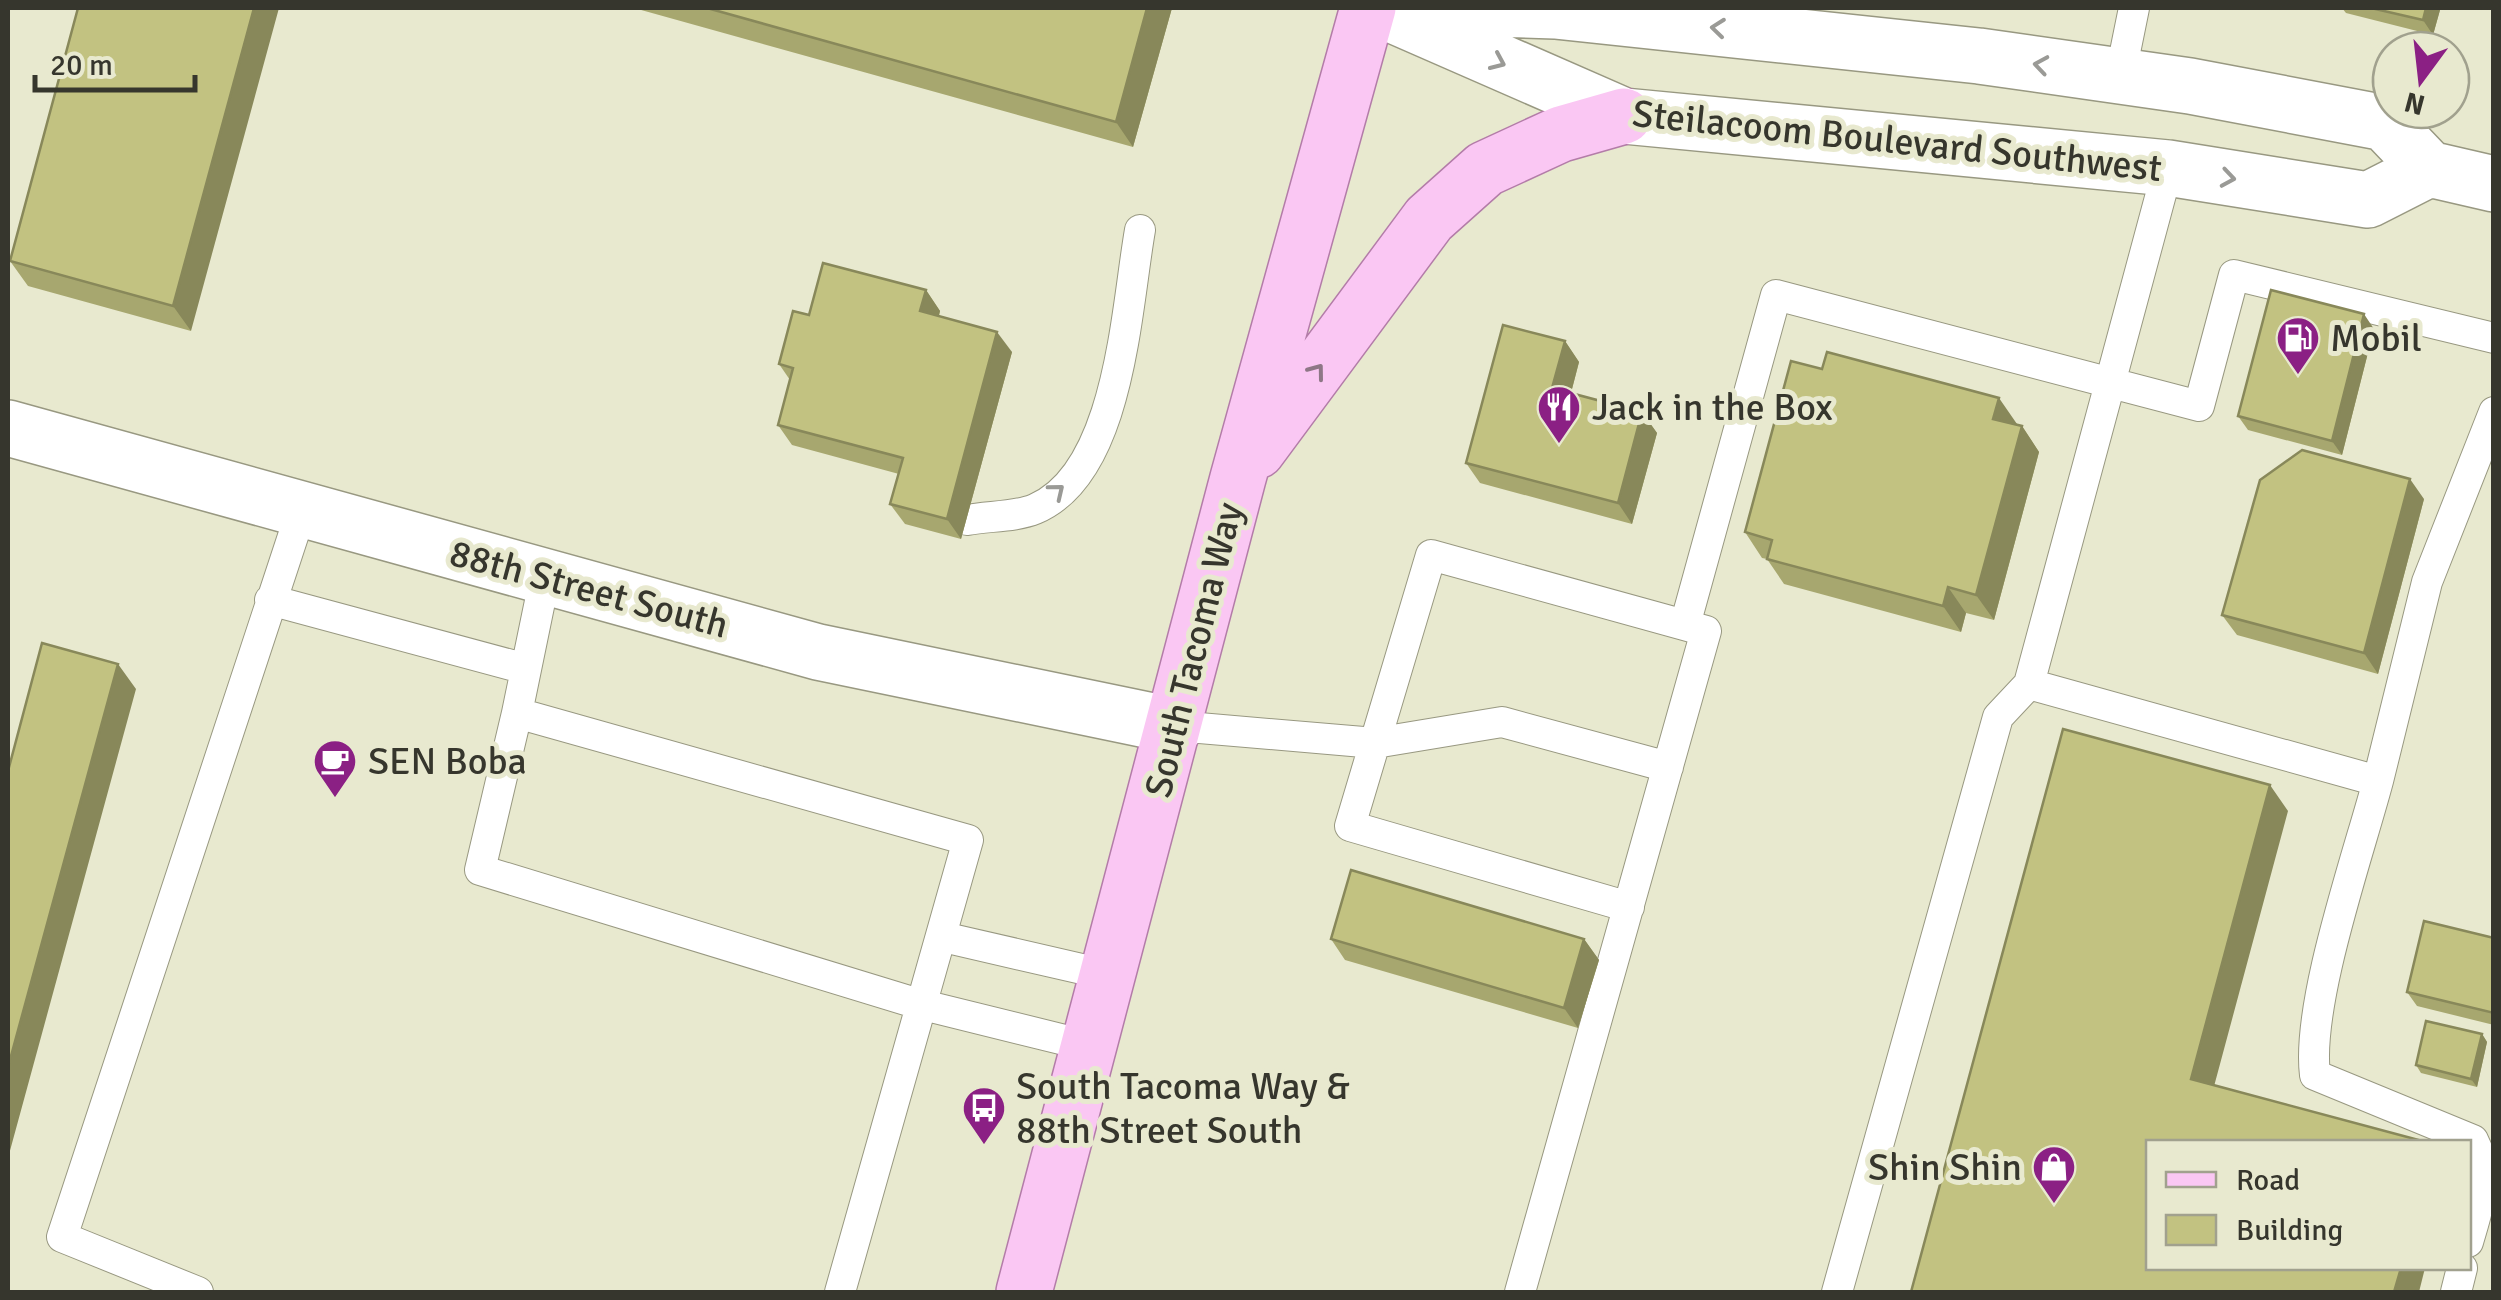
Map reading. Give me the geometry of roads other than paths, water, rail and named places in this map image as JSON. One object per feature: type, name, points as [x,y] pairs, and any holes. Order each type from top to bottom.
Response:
[{"type":"main road","name":"South Tacoma Way","points":[[1024,1292],[1176,726],[1238,478],[1368,8]]},
{"type":"main road","name":"Steilacoom Boulevard Southwest","points":[[1377,8],[1624,116],[2168,168],[2368,200],[2429,169]]},
{"type":"main road","points":[[1462,8],[1676,24],[1979,56],[2120,77],[2385,123],[2429,169],[2494,184]]},
{"type":"main road","points":[[1238,478],[1430,219],[1485,169],[1561,134],[1624,116]]},
{"type":"main road","name":"88th Street South","points":[[8,428],[818,652],[1176,726]]},
{"type":"lane","points":[[2120,77],[2134,8]]},
{"type":"lane","points":[[1837,1292],[1998,717],[2030,684],[2168,168]]},
{"type":"lane","points":[[967,520],[1036,508],[1082,472],[1107,416],[1140,230]]},
{"type":"lane","points":[[1685,625],[1776,295],[2199,406],[2234,275],[2494,338]]},
{"type":"lane","points":[[2471,1230],[2484,1179],[2482,1156],[2472,1140],[2315,1075],[2312,1054],[2324,990],[2427,582],[2494,412]]},
{"type":"lane","points":[[198,1292],[62,1237],[302,509]]},
{"type":"lane","points":[[1520,1292],[1706,631],[1431,555],[1350,826],[1628,907]]},
{"type":"lane","points":[[545,577],[480,870],[919,1004],[1089,1046]]},
{"type":"lane","points":[[270,600],[526,669]]},
{"type":"lane","points":[[2030,684],[2378,781]]},
{"type":"lane","points":[[517,713],[968,840],[840,1292]]},
{"type":"lane","points":[[1176,726],[1375,743],[1502,722],[1668,767]]},
{"type":"lane","points":[[942,937],[1108,975]]},
{"type":"place","name":"Mobil","points":[[2298,376]]},
{"type":"place","name":"Jack in the Box","points":[[1559,445]]},
{"type":"place","name":"SEN Boba","points":[[335,799]]},
{"type":"place","name":"South Tacoma Way & 88th Street South","points":[[984,1146]]},
{"type":"place","name":"Shin Shin","points":[[2054,1205]]}]
